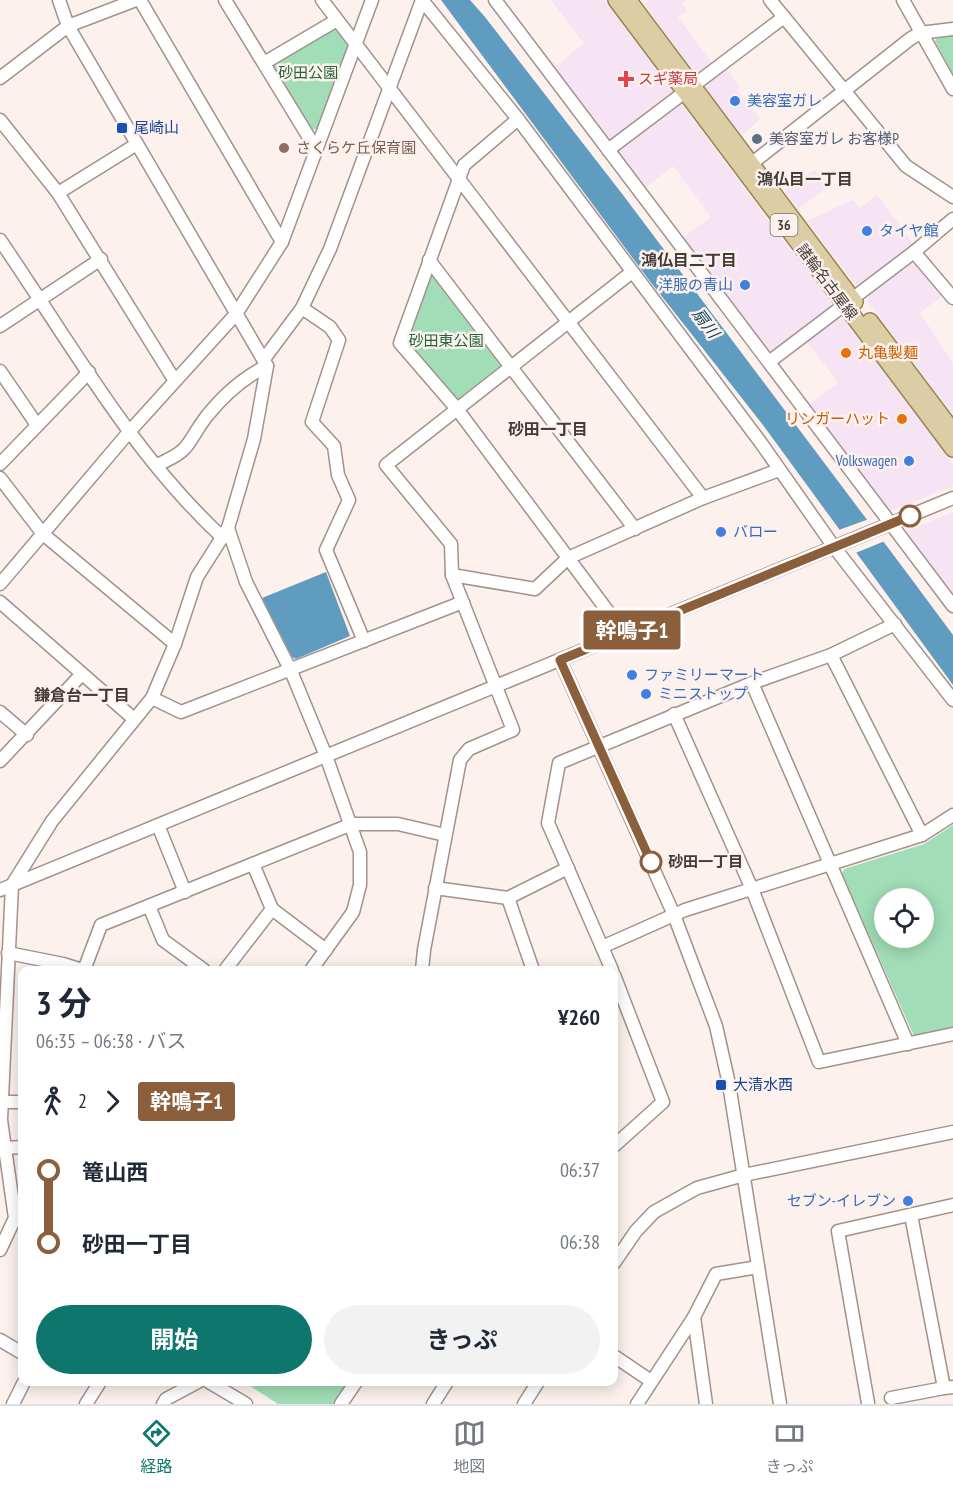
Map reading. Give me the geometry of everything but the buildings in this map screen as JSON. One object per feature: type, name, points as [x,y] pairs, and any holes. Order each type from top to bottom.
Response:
[{"type":"main road","name":"諸輪名古屋線","points":[[616,0],[752,164],[953,449]]},
{"type":"main road","name":"諸輪名古屋線","points":[[628,0],[689,89],[849,302],[953,431]]},
{"type":"street","points":[[0,1250],[15,1218],[18,1194],[4,1161],[6,1148],[1,1120],[3,986],[8,953],[12,885],[52,821],[152,698],[175,644],[197,577],[225,533],[254,439],[265,362],[68,27],[59,0]]},
{"type":"street","points":[[0,78],[68,27],[138,0],[282,242]]},
{"type":"street","points":[[225,0],[316,149]]},
{"type":"street","points":[[322,0],[458,181],[703,498]]},
{"type":"street","points":[[0,584],[129,432],[236,314],[282,242],[372,0]]},
{"type":"street","points":[[157,465],[179,455],[190,445],[206,417],[249,374],[265,362],[302,308],[330,249],[422,0],[518,119],[953,700]]},
{"type":"street","points":[[495,0],[769,362],[885,526],[953,606]]},
{"type":"street","points":[[770,0],[906,166],[953,197]]},
{"type":"street","points":[[903,0],[953,89]]},
{"type":"street","points":[[608,150],[784,17]]},
{"type":"street","points":[[264,63],[337,20]]},
{"type":"street","points":[[752,164],[843,89],[920,33],[953,29]]},
{"type":"street","points":[[518,119],[464,165],[400,343],[457,409],[624,633]]},
{"type":"street","points":[[0,120],[58,192],[175,381]]},
{"type":"street","points":[[58,192],[137,144]]},
{"type":"street","points":[[769,362],[914,252],[953,219]]},
{"type":"street","points":[[0,240],[129,432],[157,465],[173,489],[225,533],[246,582],[291,671],[352,824],[361,870],[358,897],[344,928],[314,966]]},
{"type":"street","points":[[914,252],[953,298]]},
{"type":"street","points":[[0,326],[101,259]]},
{"type":"street","points":[[429,260],[635,529]]},
{"type":"street","points":[[424,966],[435,888],[463,753],[513,730],[452,575],[451,544],[386,465],[632,272]]},
{"type":"street","points":[[302,308],[330,327],[339,340],[312,422],[334,446],[338,475],[348,500],[326,550],[364,642]]},
{"type":"street","points":[[0,371],[37,425]]},
{"type":"street","points":[[0,464],[89,372]]},
{"type":"street","points":[[452,575],[535,589],[568,558],[703,498],[779,470]]},
{"type":"street","points":[[0,478],[43,534],[175,644]]},
{"type":"street","points":[[0,890],[953,498]]},
{"type":"street","points":[[0,602],[81,675],[135,719]]},
{"type":"street","points":[[152,698],[181,712],[463,602]]},
{"type":"street","points":[[610,966],[548,823],[559,763],[674,714],[831,654],[895,624]]},
{"type":"street","points":[[831,654],[922,835]]},
{"type":"street","points":[[560,660],[674,915],[716,1026],[729,1084],[780,1404]]},
{"type":"street","points":[[0,761],[27,735],[81,675]]},
{"type":"street","points":[[752,683],[908,1044]]},
{"type":"street","points":[[0,712],[27,735]]},
{"type":"street","points":[[674,714],[752,889],[819,1062],[953,1035]]},
{"type":"street","points":[[602,947],[674,915],[922,835],[953,815]]},
{"type":"street","points":[[85,966],[101,925],[352,824],[398,824],[445,835]]},
{"type":"street","points":[[158,825],[185,892]]},
{"type":"street","points":[[253,864],[272,909],[326,950]]},
{"type":"street","points":[[435,888],[508,898],[568,868]]},
{"type":"street","points":[[508,898],[532,966]]},
{"type":"street","points":[[149,906],[163,940],[199,966]]},
{"type":"street","points":[[228,966],[272,909]]},
{"type":"street","points":[[8,953],[70,966]]},
{"type":"street","points":[[618,985],[663,1102],[618,1139]]},
{"type":"street","points":[[2,1102],[18,1102]]},
{"type":"street","points":[[618,1257],[636,1231],[654,1212],[697,1188],[744,1175],[953,1132]]},
{"type":"street","points":[[6,1148],[18,1147]]},
{"type":"street","points":[[911,1215],[949,1388],[891,1401],[864,1403],[838,1231],[953,1205]]},
{"type":"street","points":[[637,1404],[694,1317],[716,1274],[758,1267]]},
{"type":"street","points":[[694,1317],[706,1404]]},
{"type":"street","points":[[0,1340],[18,1351]]},
{"type":"street","points":[[618,1359],[651,1381]]},
{"type":"street","points":[[13,1404],[22,1386]]},
{"type":"street","points":[[86,1404],[97,1386]]},
{"type":"street","points":[[163,1404],[166,1399],[190,1386]]},
{"type":"street","points":[[215,1386],[246,1404]]},
{"type":"street","points":[[342,1404],[353,1386]]},
{"type":"street","points":[[433,1404],[444,1386]]},
{"type":"street","points":[[524,1404],[535,1386]]},
{"type":"shaded area","points":[[551,0],[604,0],[675,95],[614,141],[607,142],[553,69],[584,43]]},
{"type":"shaded area","points":[[650,0],[686,0],[682,3],[687,11],[678,17],[714,66],[704,74],[696,73],[644,4]]},
{"type":"shaded area","points":[[724,66],[740,87],[737,90],[760,119],[742,135],[706,88],[708,79]]},
{"type":"shaded area","points":[[679,101],[831,303],[831,309],[775,352],[768,351],[681,239],[711,217],[673,166],[644,189],[617,154],[617,147]]},
{"type":"shaded area","points":[[815,170],[828,187],[798,209],[785,191]]},
{"type":"shaded area","points":[[877,195],[915,246],[864,286],[857,286],[807,221],[853,200],[860,208]]},
{"type":"shaded area","points":[[913,263],[918,263],[945,294],[920,313],[953,363],[953,414],[868,302],[869,296]]},
{"type":"shaded area","points":[[838,319],[845,320],[953,465],[953,486],[888,512],[807,406],[838,383],[807,342]]},
{"type":"shaded area","points":[[953,512],[953,599],[904,535],[907,531]]},
{"type":"green space","name":"砂田公園","points":[[336,27],[348,45],[317,129],[308,130],[271,66],[272,61]]},
{"type":"green space","points":[[953,33],[953,74],[935,41],[939,35]]},
{"type":"green space","name":"砂田東公園","points":[[429,260],[512,367],[457,409],[400,343]]},
{"type":"green space","points":[[953,825],[953,1030],[914,1036],[875,948],[934,948],[934,888],[874,888],[874,946],[842,874],[844,869],[924,844]]},
{"type":"green space","points":[[250,1386],[349,1386],[337,1404],[278,1404]]},
{"type":"water","name":"扇川","points":[[441,0],[470,0],[485,17],[623,195],[907,573],[953,635],[953,685],[763,425],[649,280]]},
{"type":"water","points":[[326,572],[350,636],[296,659],[292,657],[262,598]]},
{"type":"pier","points":[[869,519],[885,541],[853,554],[836,531]]},
{"type":"bus line","name":"幹鳴子1","points":[[651,862],[560,660],[910,516]]},
{"type":"place","name":"スギ薬局","points":[[626,79]]},
{"type":"place","name":"美容室ガレ","points":[[735,101]]},
{"type":"place","name":"尾崎山","points":[[122,128]]},
{"type":"place","name":"美容室ガレ お客様P","points":[[757,139]]},
{"type":"place","name":"さくらケ丘保育園","points":[[284,148]]},
{"type":"place","name":"タイヤ館","points":[[867,231]]},
{"type":"place","name":"洋服の青山","points":[[745,285]]},
{"type":"place","name":"丸亀製麺","points":[[846,353]]},
{"type":"place","name":"リンガーハット","points":[[902,419]]},
{"type":"place","name":"Volkswagen","points":[[909,461]]},
{"type":"place","name":"バロー","points":[[721,532]]},
{"type":"place","name":"ファミリーマート","points":[[632,675]]},
{"type":"place","name":"ミニストップ","points":[[646,694]]},
{"type":"place","name":"砂田一丁目","points":[[651,862]]},
{"type":"place","name":"大清水西","points":[[721,1085]]},
{"type":"place","name":"セブン-イレブン","points":[[908,1201]]},
{"type":"district","name":"鴻仏目一丁目","points":[[805,179]]},
{"type":"district","name":"鴻仏目二丁目","points":[[689,260]]},
{"type":"district","name":"砂田一丁目","points":[[548,429]]},
{"type":"district","name":"鎌倉台一丁目","points":[[82,695]]}]
